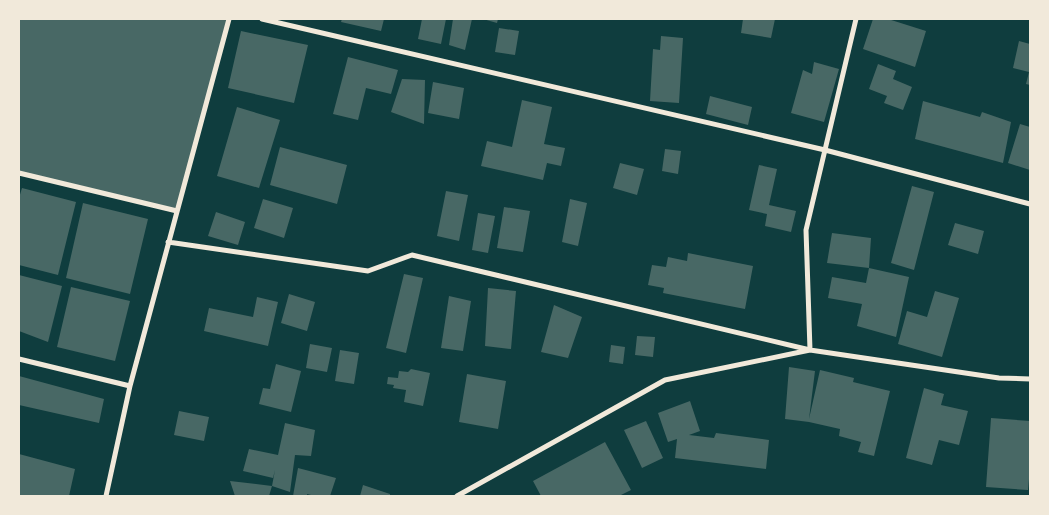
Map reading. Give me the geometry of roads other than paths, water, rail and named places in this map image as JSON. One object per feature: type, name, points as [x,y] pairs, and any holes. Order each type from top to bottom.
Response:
[{"type":"street","points":[[106,496],[130,386],[229,19]]},
{"type":"street","points":[[262,19],[825,150],[1030,204]]},
{"type":"street","points":[[810,350],[806,230],[856,19]]},
{"type":"street","points":[[19,173],[177,210]]},
{"type":"street","points":[[168,242],[368,271],[412,255],[810,350],[999,378],[1030,379]]},
{"type":"street","points":[[457,496],[665,380],[810,350]]},
{"type":"street","points":[[19,359],[130,386]]}]
